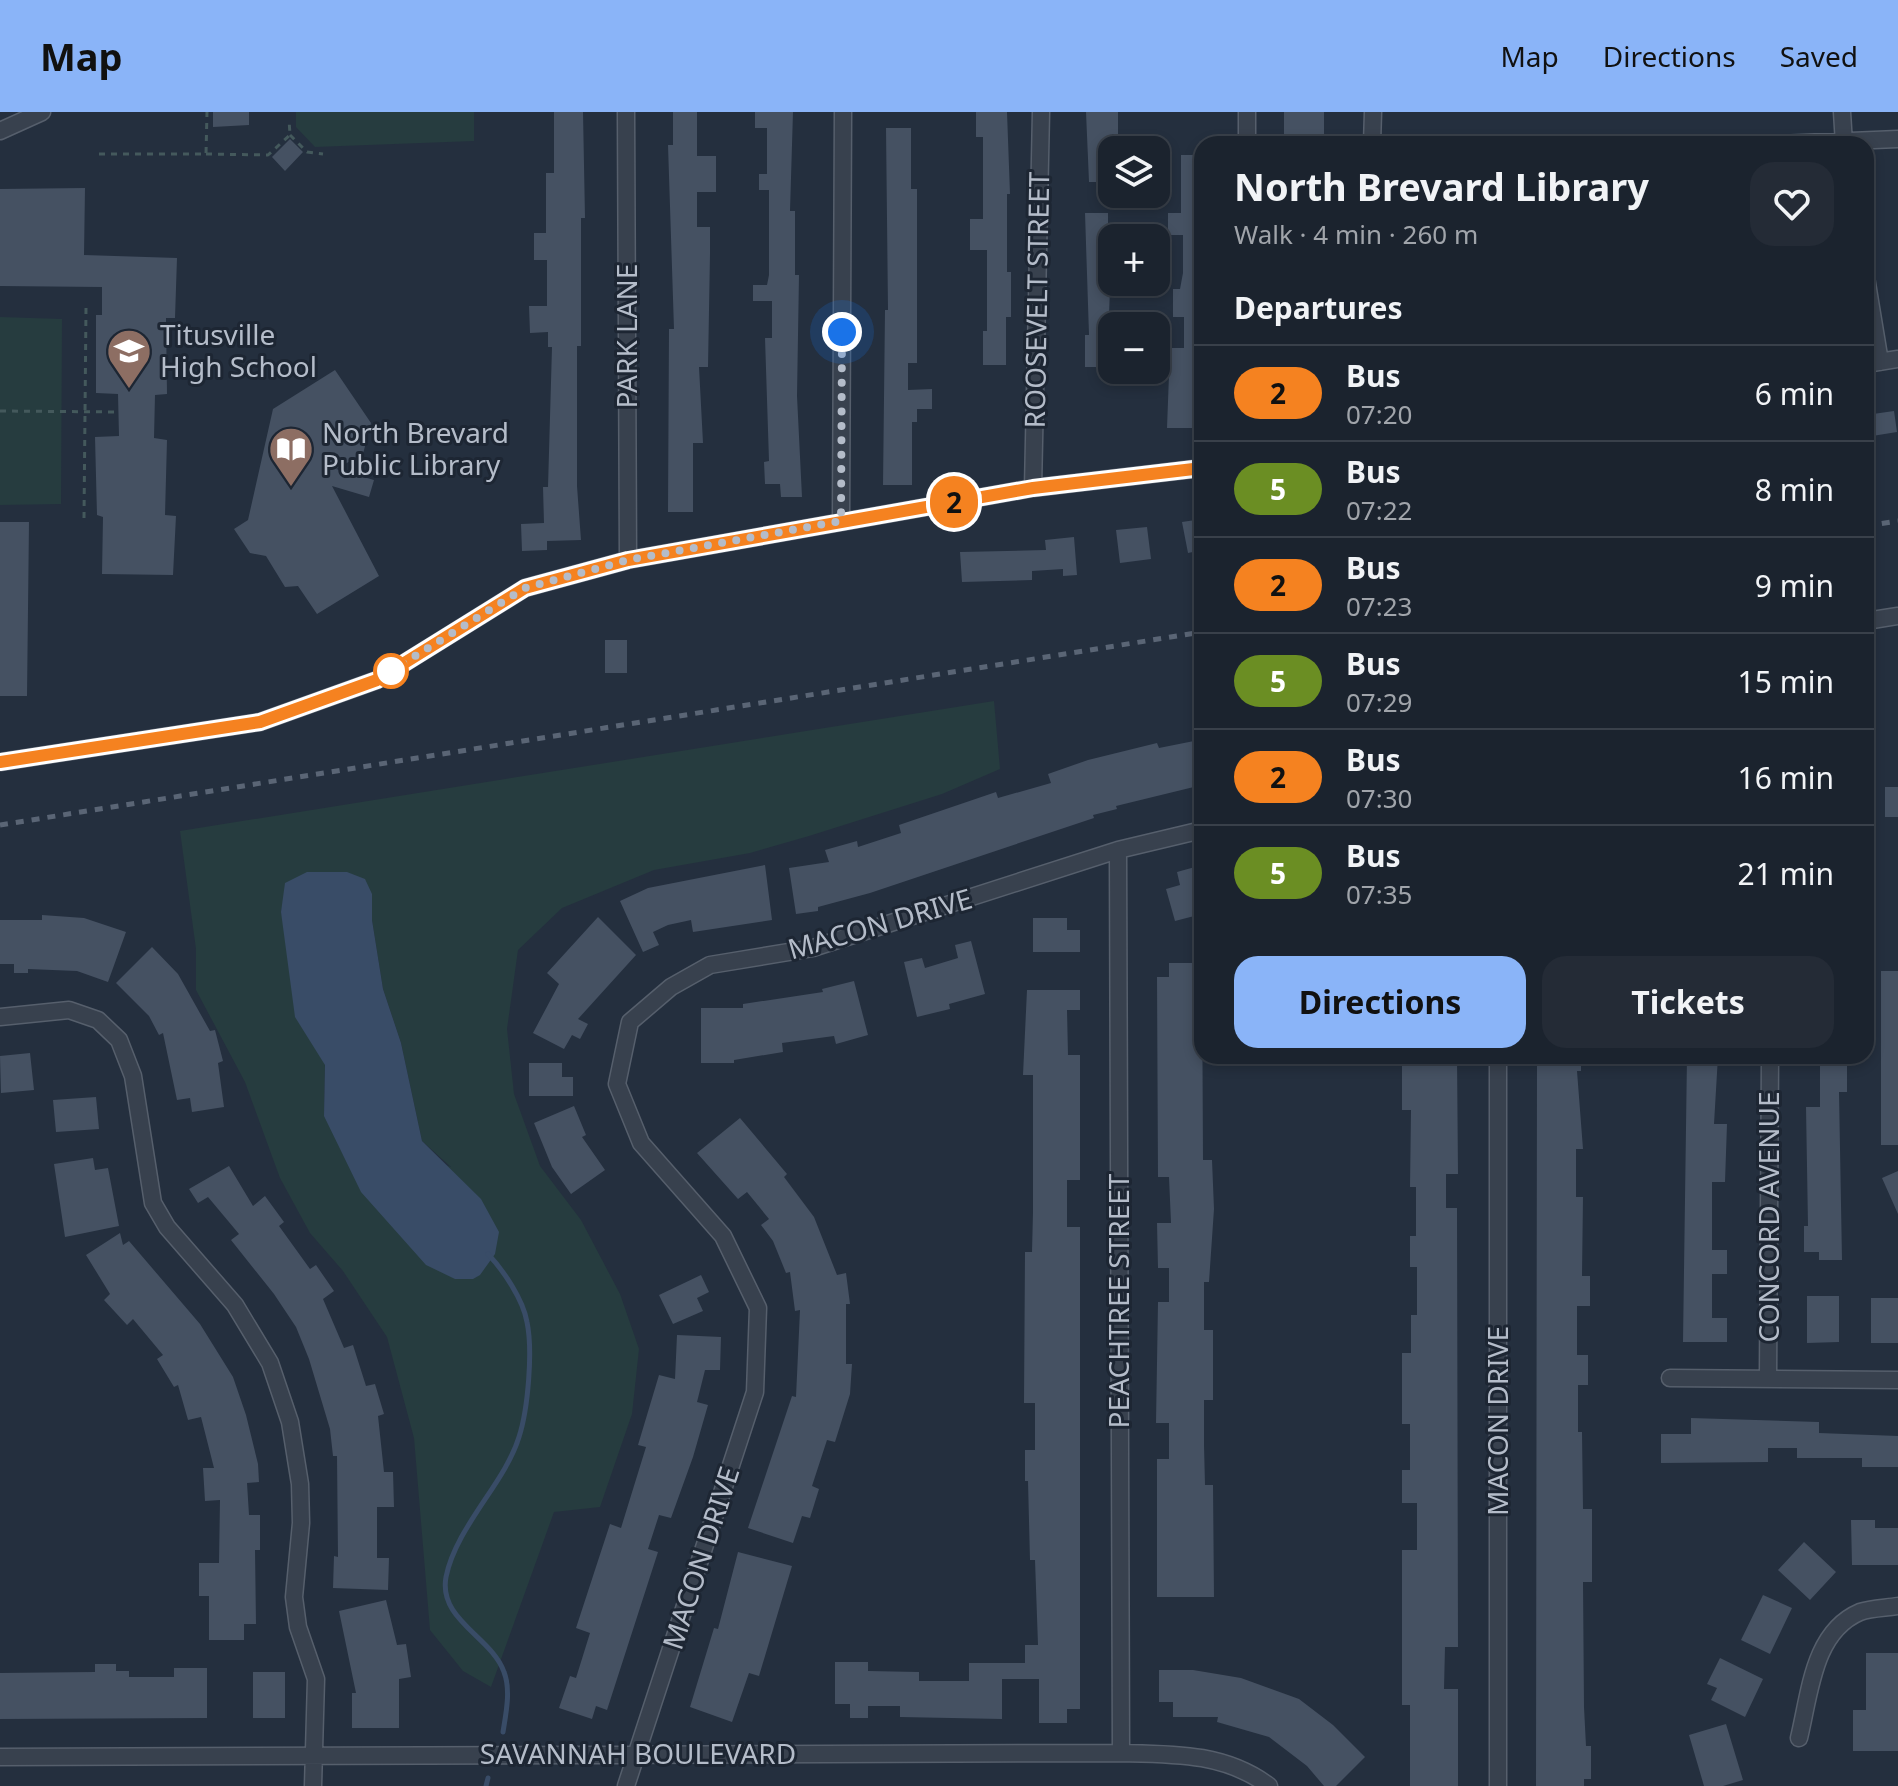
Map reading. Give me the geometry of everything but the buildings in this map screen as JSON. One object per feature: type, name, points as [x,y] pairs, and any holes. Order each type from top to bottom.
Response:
[{"type":"street","points":[[0,131],[42,112]]},
{"type":"street","name":"PARK LANE","points":[[626,112],[628,560]]},
{"type":"street","points":[[841,521],[843,112]]},
{"type":"street","name":"ROOSEVELT STREET","points":[[1033,488],[1041,112]]},
{"type":"street","points":[[1247,112],[1247,136]]},
{"type":"street","points":[[1372,136],[1373,112]]},
{"type":"street","points":[[1842,112],[1844,136]]},
{"type":"street","points":[[1874,140],[1898,139]]},
{"type":"street","points":[[1874,363],[1898,359]]},
{"type":"street","points":[[0,762],[260,722],[377,680],[525,588],[628,560],[1033,488],[1194,469]]},
{"type":"street","points":[[1874,620],[1898,616]]},
{"type":"street","name":"MACON DRIVE","points":[[626,1786],[755,1392],[758,1308],[723,1236],[641,1143],[617,1084],[630,1022],[671,987],[710,965],[813,948],[1118,850],[1194,832]]},
{"type":"street","name":"PEACHTREE STREET","points":[[1118,850],[1121,1753]]},
{"type":"street","points":[[0,1017],[69,1010],[98,1020],[119,1040],[131,1068],[153,1203],[167,1227],[235,1305],[270,1363],[290,1422],[297,1458],[301,1523],[294,1597],[298,1627],[315,1670],[317,1739],[313,1754],[313,1786]]},
{"type":"street","name":"MACON DRIVE","points":[[1498,1064],[1498,1786]]},
{"type":"street","name":"CONCORD AVENUE","points":[[1768,1378],[1770,1064]]},
{"type":"street","points":[[1670,1378],[1898,1380]]},
{"type":"street","points":[[1799,1738],[1821,1651],[1834,1628],[1862,1611],[1898,1606]]},
{"type":"street","name":"SAVANNAH BOULEVARD","points":[[0,1757],[1121,1753],[1199,1755],[1252,1773],[1269,1786]]},
{"type":"path","points":[[206,154],[207,112]]},
{"type":"path","points":[[289,119],[290,135],[307,152],[323,154]]},
{"type":"path","points":[[99,154],[268,155],[290,135]]},
{"type":"path","points":[[84,518],[86,308]]},
{"type":"path","points":[[0,411],[118,412]]},
{"type":"green space","points":[[296,112],[474,112],[474,141],[315,147],[296,127]]},
{"type":"green space","points":[[0,317],[62,319],[61,504],[0,505]]},
{"type":"green space","points":[[994,701],[1000,769],[942,794],[809,836],[750,853],[654,870],[562,908],[518,950],[507,1029],[514,1094],[540,1166],[581,1220],[620,1294],[639,1349],[632,1414],[600,1507],[554,1512],[491,1687],[463,1671],[430,1630],[414,1438],[387,1337],[343,1271],[310,1233],[280,1178],[245,1082],[196,990],[196,949],[180,831]],"holes":[[[285,894],[372,894],[372,920],[383,989],[401,1043],[422,1141],[451,1167],[324,1116],[325,1065],[281,912]]]},
{"type":"water","points":[[307,872],[347,872],[365,879],[372,894],[372,920],[383,989],[401,1043],[422,1141],[481,1199],[499,1232],[495,1254],[480,1275],[473,1279],[455,1279],[426,1265],[361,1192],[324,1116],[325,1065],[295,1017],[281,912],[285,883]]},
{"type":"waterway","points":[[488,1254],[512,1285],[525,1313],[530,1348],[527,1396],[519,1437],[512,1454],[460,1540],[446,1577],[446,1592],[458,1617],[489,1648],[504,1672],[508,1694],[503,1732]]},
{"type":"waterway","points":[[486,1786],[488,1778]]},
{"type":"railway","points":[[1874,525],[1898,521]]},
{"type":"railway","points":[[0,825],[1194,633]]},
{"type":"bus line","name":"2","points":[[0,762],[260,722],[377,680],[525,588],[628,560],[1033,488],[1194,469]]},
{"type":"place","name":"Titusville High School","points":[[129,390]]},
{"type":"place","name":"North Brevard Public Library","points":[[291,488]]},
{"type":"route","points":[[391,671],[525,588],[628,560],[841,521],[842,332]]}]
